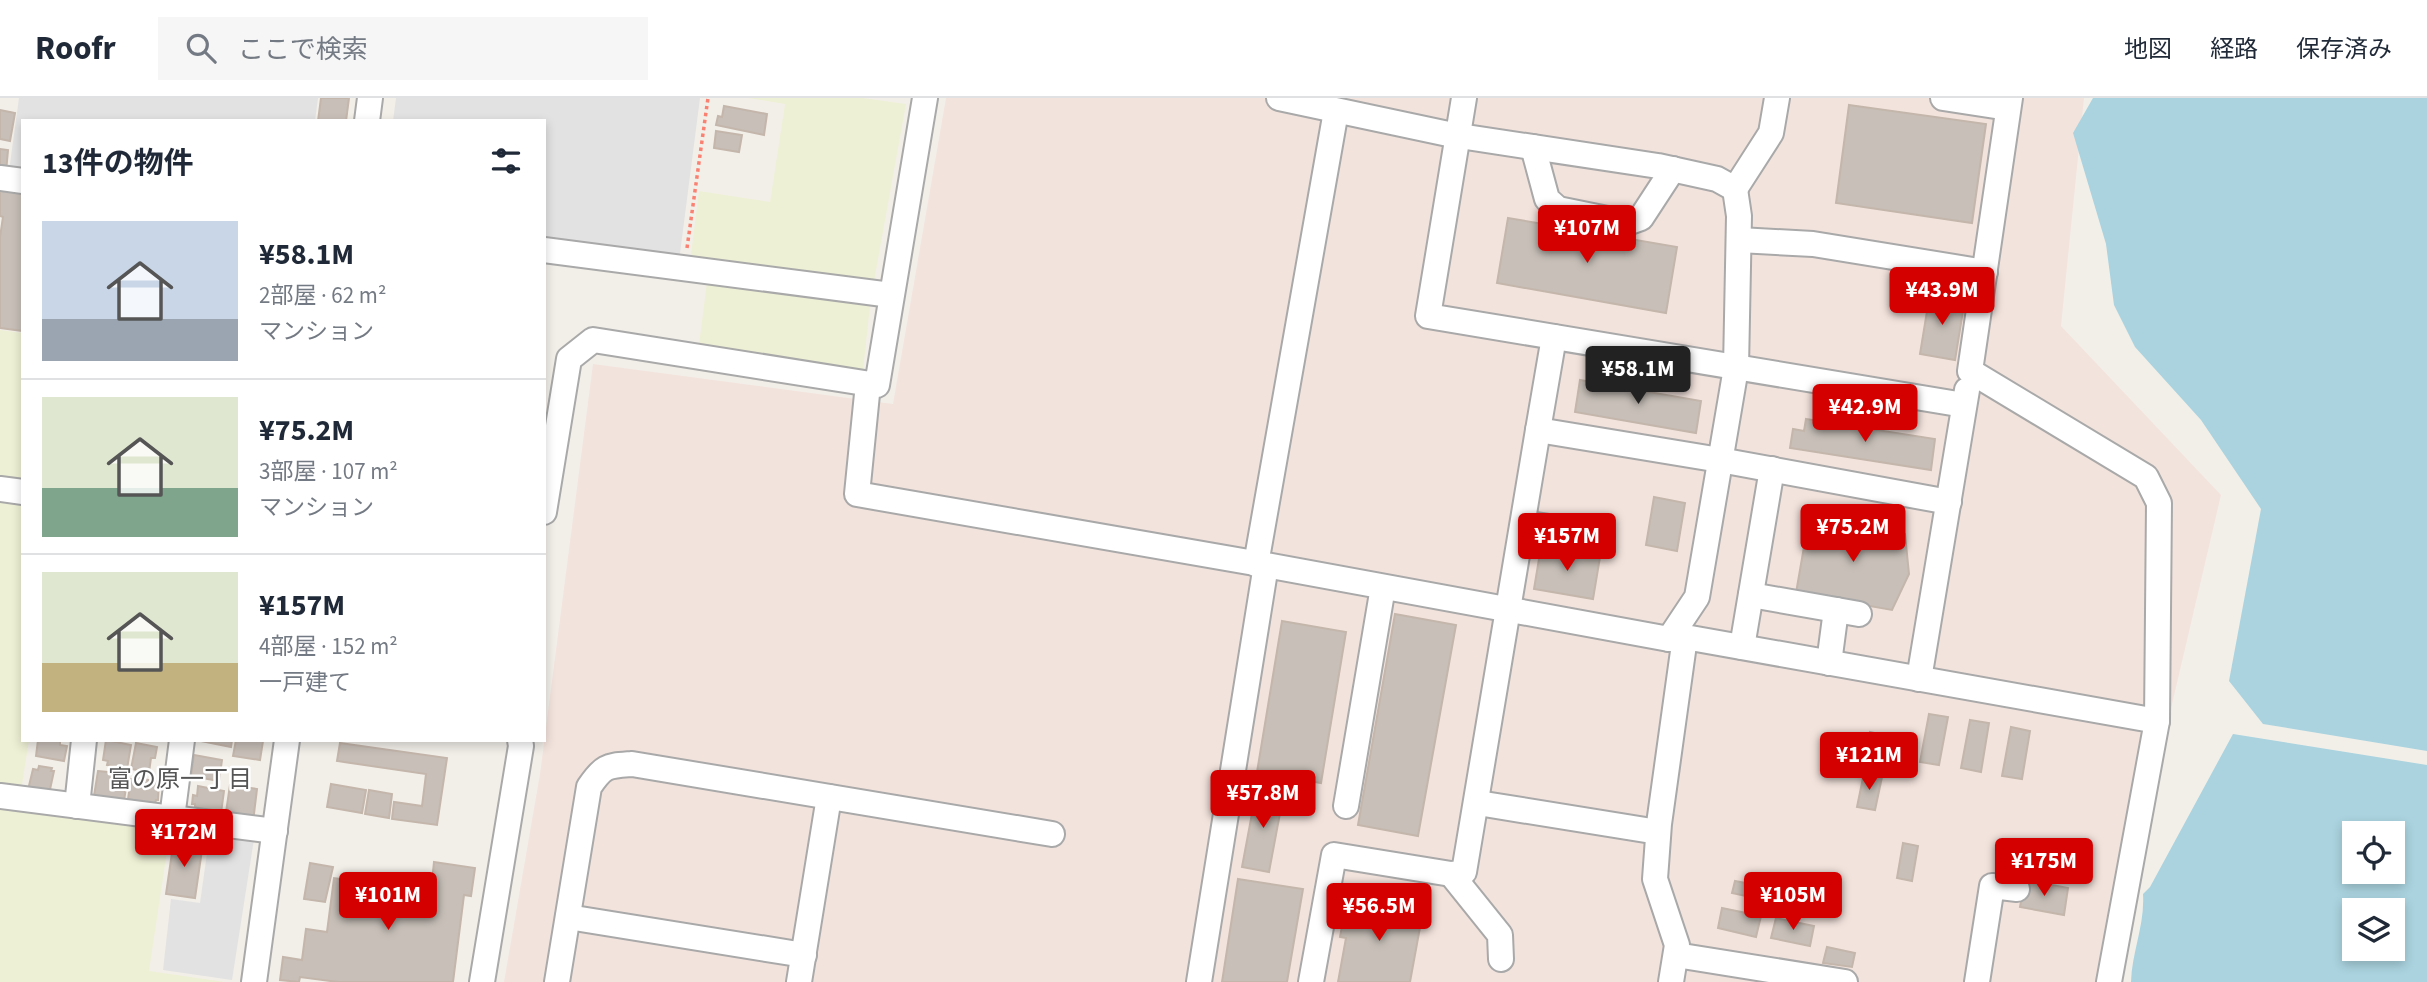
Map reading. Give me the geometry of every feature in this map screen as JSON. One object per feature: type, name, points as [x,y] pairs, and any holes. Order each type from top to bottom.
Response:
[{"type":"street","points":[[367,119],[370,98]]},
{"type":"street","points":[[546,500],[569,359],[593,340],[877,386],[925,98]]},
{"type":"street","points":[[1279,98],[1309,101],[1336,111],[1458,136],[1673,169],[1717,178],[1735,189]]},
{"type":"street","points":[[1464,98],[1427,316],[1965,405]]},
{"type":"street","points":[[1671,982],[1677,945],[1655,879],[1677,638],[1697,597],[1736,368],[1739,216],[1735,189],[1771,133],[1777,98]]},
{"type":"street","points":[[1919,679],[1965,405],[2009,103],[1943,98]]},
{"type":"street","points":[[1199,982],[1261,564],[1336,111]]},
{"type":"street","points":[[1533,147],[1547,199],[1558,209],[1627,223],[1641,218],[1673,169]]},
{"type":"street","points":[[0,178],[21,181]]},
{"type":"street","points":[[1739,240],[1813,244],[1984,272]]},
{"type":"street","points":[[546,250],[891,295]]},
{"type":"street","points":[[1311,982],[1334,855],[1451,874],[1464,872],[1478,803],[1554,337]]},
{"type":"street","points":[[1970,372],[2146,477],[2159,503],[2157,721],[2109,982]]},
{"type":"street","points":[[868,384],[857,495],[2157,721]]},
{"type":"street","points":[[1538,430],[1949,502]]},
{"type":"street","points":[[1742,647],[1772,470]]},
{"type":"street","points":[[0,489],[21,492]]},
{"type":"street","points":[[1523,523],[1602,535]]},
{"type":"street","points":[[1346,806],[1383,587]]},
{"type":"street","points":[[1751,595],[1847,612],[1829,663]]},
{"type":"street","points":[[77,806],[84,742]]},
{"type":"street","points":[[172,818],[182,742]]},
{"type":"street","points":[[254,982],[287,742]]},
{"type":"street","points":[[482,982],[520,742]]},
{"type":"street","points":[[557,982],[589,787],[600,771],[613,766],[632,764],[1052,835]]},
{"type":"street","points":[[0,796],[275,831]]},
{"type":"street","points":[[799,982],[829,797]]},
{"type":"street","points":[[1478,803],[1658,832]]},
{"type":"street","points":[[1451,874],[1500,935],[1501,959]]},
{"type":"street","points":[[1977,982],[1992,886],[2017,889]]},
{"type":"street","points":[[568,917],[804,955]]},
{"type":"street","points":[[1676,955],[1845,982]]},
{"type":"path","points":[[686,267],[708,98]]},
{"type":"shaded area","points":[[19,98],[318,98],[315,119],[21,119],[21,173],[9,171]]},
{"type":"shaded area","points":[[396,98],[700,98],[679,261],[546,244],[546,119],[393,119]]},
{"type":"shaded area","points":[[946,98],[2084,98],[2061,326],[2221,495],[2107,982],[504,982],[546,742],[593,364],[893,404]]},
{"type":"shaded area","points":[[210,832],[254,839],[232,980],[163,970],[171,899],[200,903]]},
{"type":"green space","points":[[748,98],[863,98],[906,104],[873,287],[690,263],[699,191],[770,202],[785,104]]},
{"type":"green space","points":[[708,274],[871,297],[863,370],[699,345]]},
{"type":"green space","points":[[0,330],[21,333],[21,482],[0,479]]},
{"type":"green space","points":[[0,492],[21,495],[21,742],[29,742],[21,791],[0,789]]},
{"type":"green space","points":[[0,800],[171,825],[149,971],[225,982],[0,982]]},
{"type":"water","points":[[2093,98],[2427,98],[2427,751],[2263,724],[2229,681],[2261,509],[2201,420],[2135,347],[2114,305],[2106,244],[2073,133]]},
{"type":"water","points":[[2233,734],[2427,765],[2427,982],[2131,982],[2143,894],[2150,887]]},
{"type":"building","points":[[321,98],[349,98],[346,119],[318,119]]},
{"type":"building","points":[[1849,105],[1986,124],[1972,223],[1836,203]]},
{"type":"building","points":[[724,106],[767,114],[764,135],[716,125],[718,116],[722,117]]},
{"type":"building","points":[[0,110],[15,113],[10,141],[0,139]]},
{"type":"building","points":[[716,131],[742,135],[739,152],[714,148]]},
{"type":"building","points":[[0,149],[8,150],[6,172],[0,171]]},
{"type":"building","points":[[21,188],[21,331],[0,328],[0,237],[3,217],[0,216],[0,189]]},
{"type":"building","points":[[1508,218],[1677,247],[1666,313],[1497,283]]},
{"type":"building","points":[[1930,293],[1965,299],[1955,360],[1920,354]]},
{"type":"building","points":[[1580,380],[1701,401],[1696,433],[1575,412]]},
{"type":"building","points":[[1806,419],[1935,439],[1931,470],[1790,448],[1793,429],[1804,431]]},
{"type":"building","points":[[1654,497],[1685,503],[1677,551],[1646,545]]},
{"type":"building","points":[[1809,518],[1905,534],[1909,574],[1892,610],[1796,593]]},
{"type":"building","points":[[1541,547],[1600,557],[1593,599],[1534,589]]},
{"type":"building","points":[[1395,614],[1456,625],[1418,836],[1358,825]]},
{"type":"building","points":[[1282,621],[1346,632],[1321,783],[1257,772]]},
{"type":"building","points":[[1929,714],[1948,717],[1939,765],[1920,762]]},
{"type":"building","points":[[1970,720],[1989,723],[1981,772],[1961,768]]},
{"type":"building","points":[[2011,727],[2030,731],[2022,779],[2002,776]]},
{"type":"building","points":[[1870,732],[1893,737],[1892,742],[1889,741],[1884,763],[1864,760]]},
{"type":"building","points":[[38,742],[60,742],[60,745],[67,746],[64,761],[36,756]]},
{"type":"building","points":[[106,742],[131,745],[127,769],[107,765],[108,761],[103,760]]},
{"type":"building","points":[[206,742],[232,742],[231,747]]},
{"type":"building","points":[[236,742],[263,742],[260,760],[233,756]]},
{"type":"building","points":[[136,743],[157,747],[155,758],[151,758],[149,772],[131,769]]},
{"type":"building","points":[[340,743],[447,758],[437,825],[392,819],[394,802],[422,806],[426,774],[337,761]]},
{"type":"building","points":[[194,755],[222,760],[219,781],[191,776]]},
{"type":"building","points":[[39,766],[52,768],[51,771],[54,771],[49,794],[28,790],[33,769],[38,770]]},
{"type":"building","points":[[98,771],[128,774],[124,801],[94,796]]},
{"type":"building","points":[[1864,773],[1882,777],[1875,810],[1857,807]]},
{"type":"building","points":[[138,778],[159,782],[158,800],[154,807],[128,799],[131,779],[137,781]]},
{"type":"building","points":[[331,784],[366,790],[362,813],[327,807]]},
{"type":"building","points":[[230,785],[257,789],[253,822],[225,819]]},
{"type":"building","points":[[198,786],[224,791],[221,813],[192,804],[193,795],[197,796]]},
{"type":"building","points":[[1257,787],[1284,792],[1269,872],[1242,867]]},
{"type":"building","points":[[369,790],[392,794],[389,818],[365,814]]},
{"type":"building","points":[[174,839],[203,843],[195,898],[166,894]]},
{"type":"building","points":[[1903,843],[1918,846],[1912,881],[1897,878]]},
{"type":"building","points":[[434,862],[475,868],[471,896],[464,895],[453,982],[338,982],[300,977],[299,982],[280,980],[283,957],[302,960],[306,929],[327,932],[334,878],[431,891]]},
{"type":"building","points":[[310,863],[333,867],[325,902],[304,899]]},
{"type":"building","points":[[1238,879],[1303,889],[1287,982],[1222,982]]},
{"type":"building","points":[[2025,880],[2068,888],[2064,915],[2020,907]]},
{"type":"building","points":[[1735,881],[1762,886],[1760,899],[1732,893]]},
{"type":"building","points":[[1353,899],[1423,911],[1410,982],[1338,982],[1346,938],[1340,937],[1345,911],[1351,912]]},
{"type":"building","points":[[1722,908],[1761,916],[1756,937],[1718,928]]},
{"type":"building","points":[[1776,918],[1814,926],[1810,946],[1771,938]]},
{"type":"building","points":[[1827,947],[1855,953],[1852,967],[1823,963]]},
{"type":"district","name":"富の原一丁目","points":[[180,779]]}]
